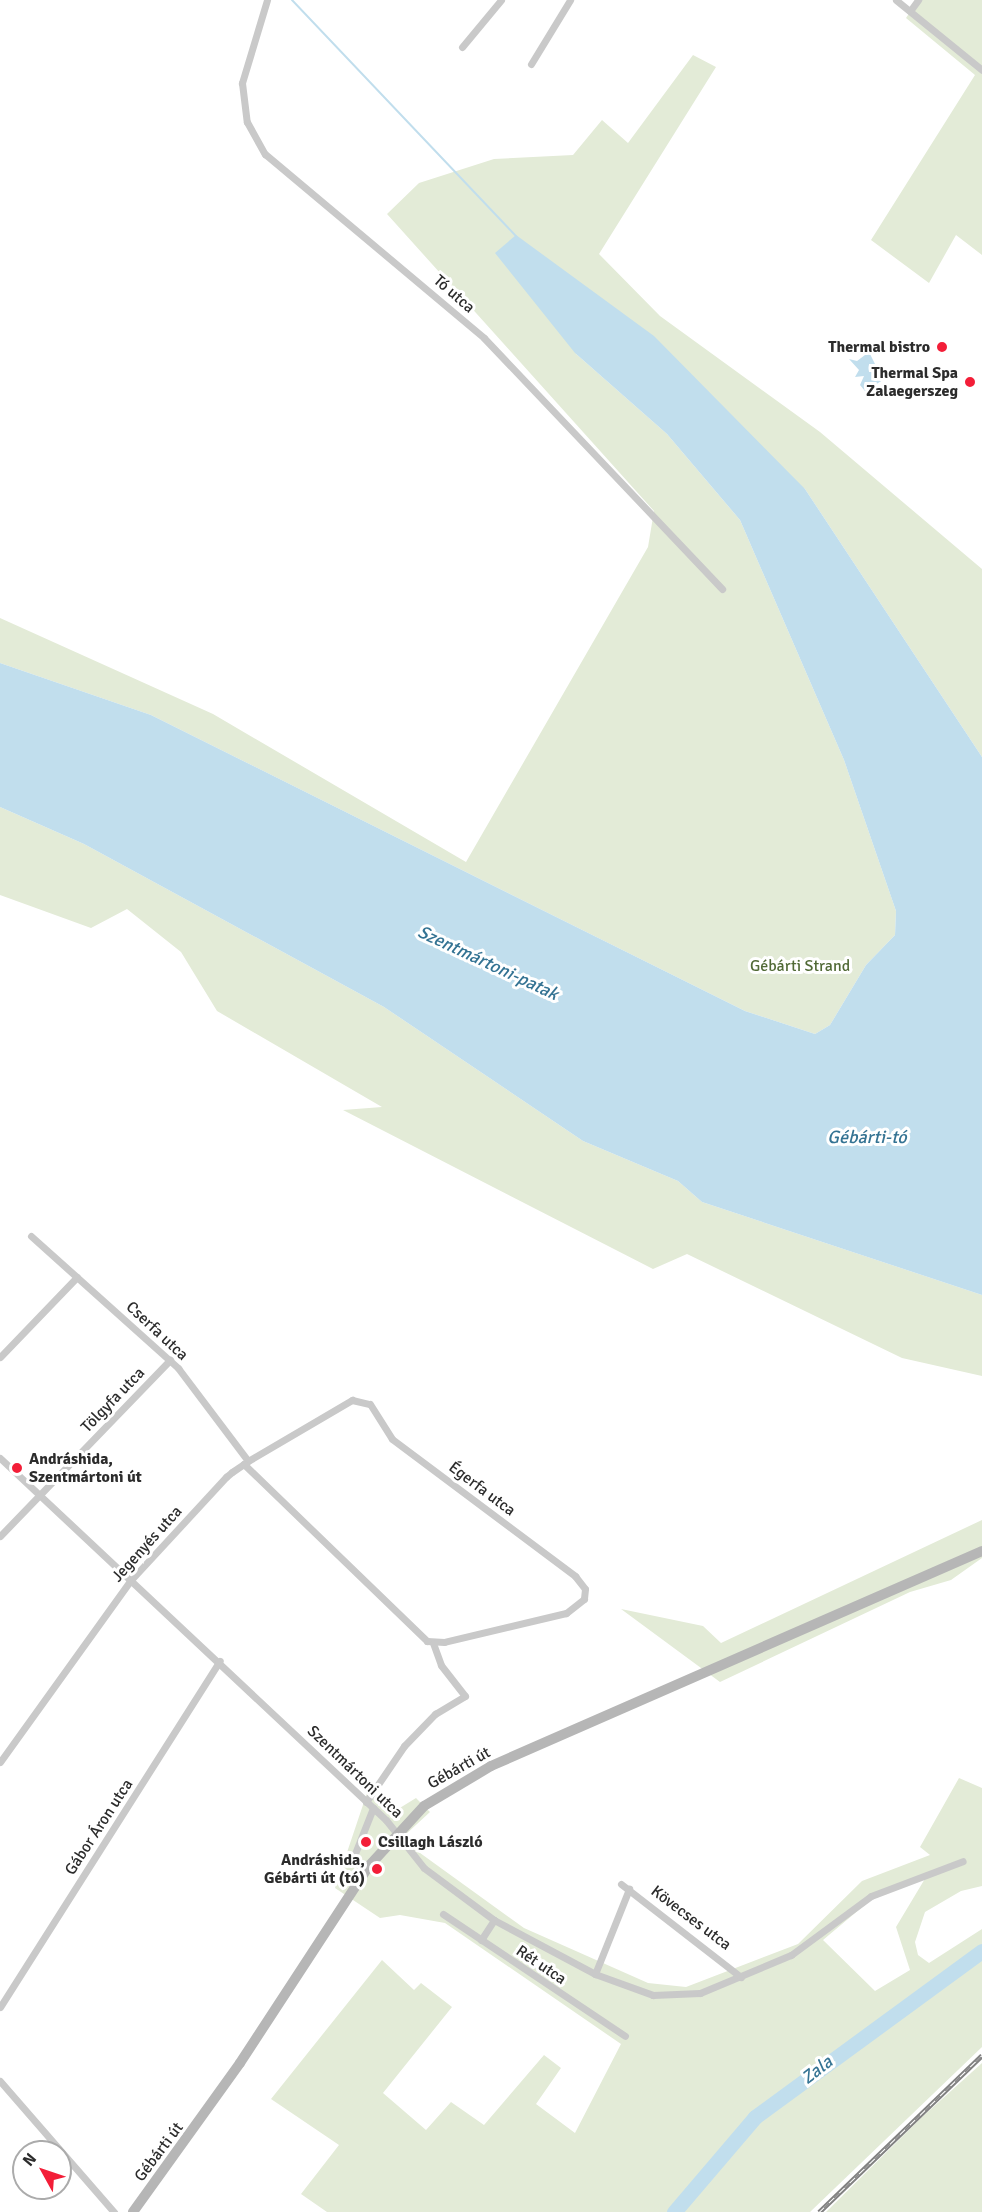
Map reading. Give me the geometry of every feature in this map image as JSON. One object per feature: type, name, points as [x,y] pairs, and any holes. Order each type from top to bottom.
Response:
[{"type":"main road","name":"Gébárti út","points":[[133,2212],[397,1831],[468,1777],[982,1551]]},
{"type":"street","name":"Tó utca","points":[[267,0],[242,83],[248,122],[265,154],[484,338],[722,589]]},
{"type":"street","points":[[462,46],[501,0]]},
{"type":"street","points":[[531,64],[570,0]]},
{"type":"street","points":[[896,0],[982,70]]},
{"type":"street","points":[[910,11],[918,0]]},
{"type":"street","name":"Cserfa utca","points":[[31,1236],[170,1360],[246,1463],[418,1635],[433,1643]]},
{"type":"street","points":[[0,1357],[76,1277]]},
{"type":"street","name":"Tölgyfa utca","points":[[0,1536],[170,1360]]},
{"type":"street","name":"Jegenyés utca","points":[[0,1762],[130,1581],[246,1463],[346,1402],[364,1401]]},
{"type":"street","name":"Égerfa utca","points":[[364,1401],[392,1439],[575,1576],[585,1596],[566,1613],[433,1643]]},
{"type":"street","name":"Szentmártoni utca","points":[[0,1458],[130,1581],[220,1661],[397,1831],[424,1868],[494,1920],[595,1974],[673,1996],[700,1993],[741,1977],[804,1947],[871,1896],[963,1861]]},
{"type":"street","points":[[366,1802],[404,1746],[430,1718],[465,1696],[441,1665],[433,1643]]},
{"type":"street","name":"Gábor Áron utca","points":[[0,2007],[220,1661]]},
{"type":"street","points":[[354,1856],[373,1808]]},
{"type":"street","name":"Kövecses utca","points":[[621,1884],[741,1977]]},
{"type":"street","points":[[595,1974],[629,1889]]},
{"type":"street","name":"Rét utca","points":[[443,1914],[625,2036]]},
{"type":"street","points":[[481,1940],[494,1920]]},
{"type":"street","points":[[0,2081],[114,2212]]},
{"type":"green space","points":[[918,0],[982,0],[982,255],[956,235],[929,283],[871,240],[975,75],[906,18]]},
{"type":"green space","name":"Gébárti Strand","points":[[693,55],[716,67],[599,254],[660,316],[820,432],[982,569],[982,757],[805,489],[575,353],[667,434],[740,520],[844,760],[896,911],[895,935],[866,965],[830,1025],[815,1034],[745,1011],[151,715],[0,663],[0,618],[213,714],[466,862],[648,547],[654,511],[387,214],[419,183],[494,159],[573,155],[602,120],[628,143]]},
{"type":"green space","points":[[0,807],[84,844],[384,1007],[583,1141],[678,1181],[702,1202],[982,1295],[982,1376],[902,1358],[687,1254],[653,1269],[343,1110],[382,1107],[217,1011],[181,952],[127,909],[91,928],[0,895]]},
{"type":"green space","points":[[982,1520],[982,1558],[951,1580],[910,1592],[720,1682],[621,1609],[703,1626],[721,1643]]},
{"type":"green space","points":[[959,1778],[982,1788],[982,1886],[961,1891],[925,1912],[915,1942],[918,1955],[929,1963],[982,1929],[982,2047],[810,2212],[327,2212],[301,2194],[339,2145],[271,2099],[382,1960],[414,1990],[421,1983],[452,2007],[383,2093],[426,2130],[451,2102],[484,2125],[544,2055],[561,2068],[536,2104],[575,2133],[621,2044],[445,1923],[400,1915],[380,1918],[335,1888],[367,1793],[390,1814],[416,1798],[430,1812],[404,1836],[409,1845],[524,1928],[648,1983],[686,1987],[798,1944],[862,1881],[930,1855],[920,1847]],"holes":[[[926,1877],[896,1927],[910,1970],[875,1991],[823,1940],[873,1898]]]},
{"type":"green space","points":[[982,2063],[982,2212],[826,2212],[921,2118]]},
{"type":"water","name":"Gébárti-tó","points":[[516,235],[654,336],[805,489],[982,757],[982,1295],[702,1202],[678,1181],[583,1141],[384,1007],[84,844],[0,807],[0,663],[151,715],[745,1011],[815,1034],[830,1025],[866,965],[895,935],[896,911],[844,760],[740,520],[667,434],[575,353],[495,253]]},
{"type":"water","points":[[869,352],[883,380],[865,391],[860,385],[864,376],[855,377],[859,370],[849,359],[857,361]]},
{"type":"waterway","points":[[292,0],[517,237]]},
{"type":"waterway","name":"Zala","points":[[674,2212],[755,2117],[982,1951]]},
{"type":"railway","points":[[819,2212],[982,2055]]},
{"type":"place","name":"Thermal bistro","points":[[942,347]]},
{"type":"place","name":"Thermal Spa Zalaegerszeg","points":[[970,382]]},
{"type":"place","name":"Andráshida, Szentmártoni út","points":[[17,1468]]},
{"type":"place","name":"Csillagh László","points":[[366,1842]]},
{"type":"place","name":"Andráshida, Gébárti út (tó)","points":[[377,1869]]},
{"type":"water label","name":"Szentmártoni-patak","points":[[488,963]]}]
